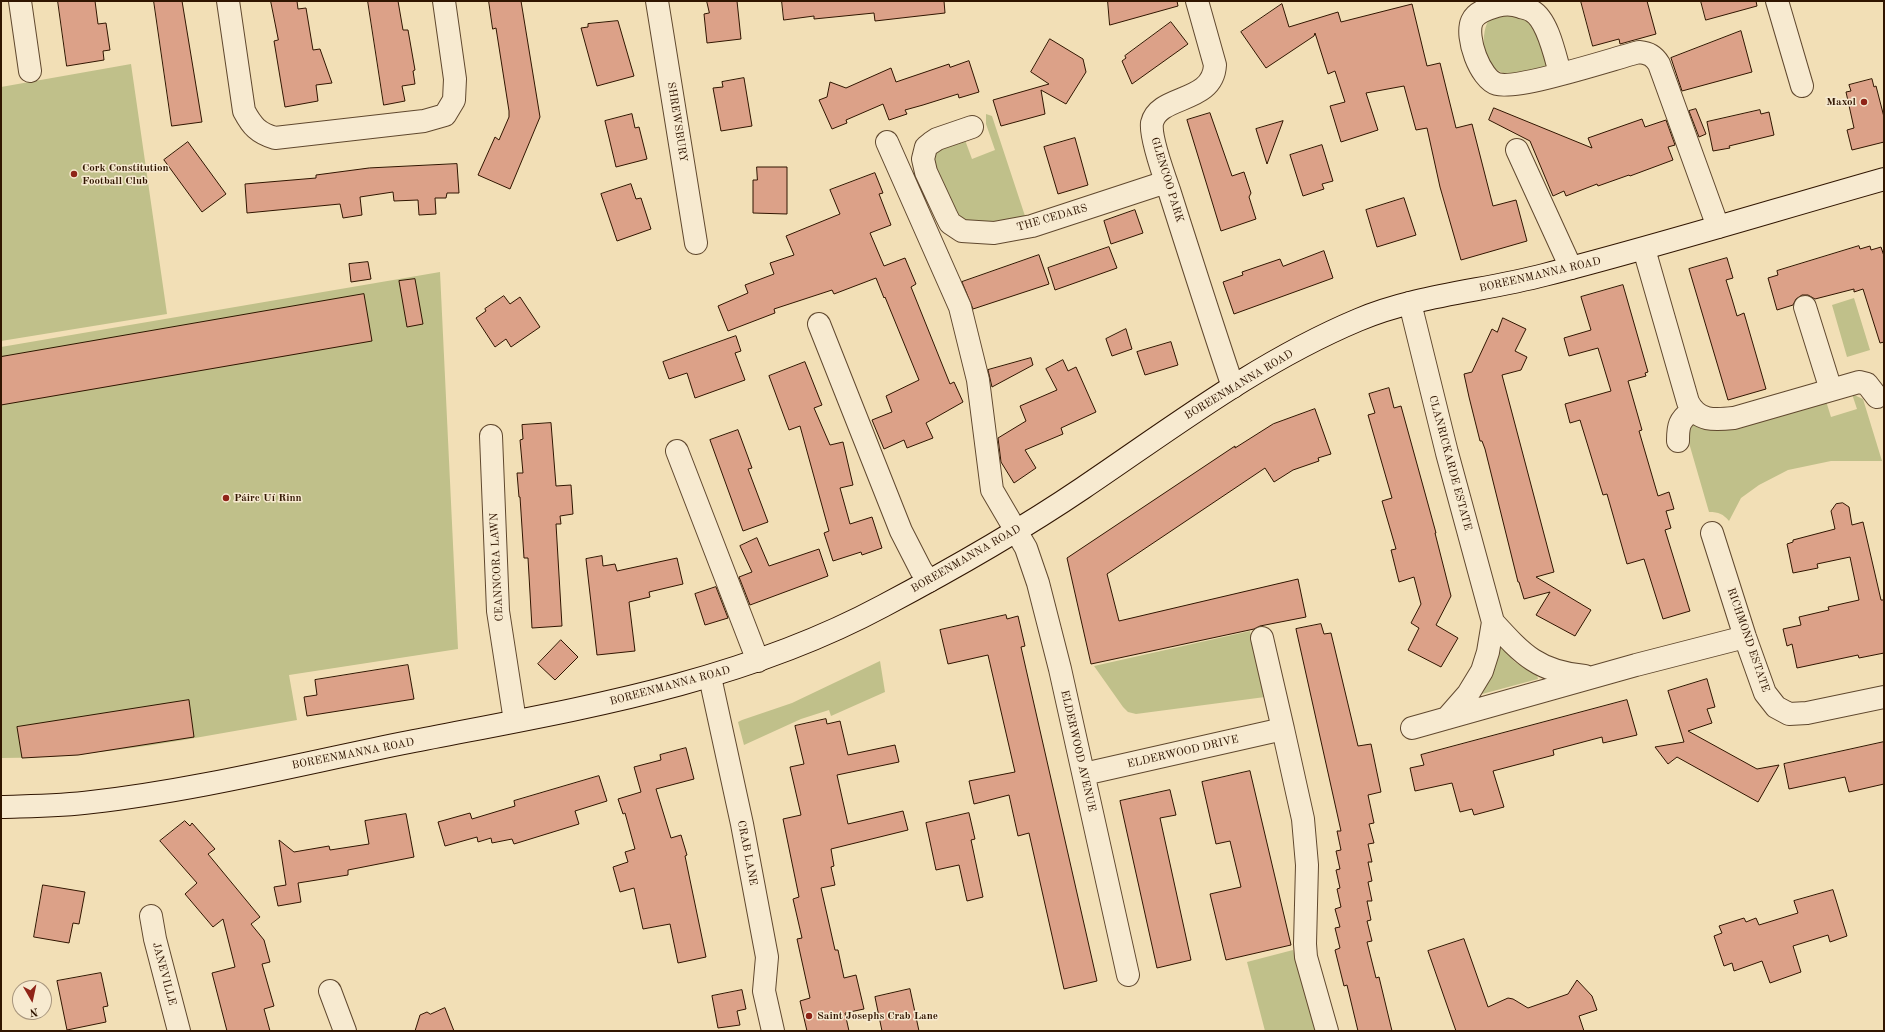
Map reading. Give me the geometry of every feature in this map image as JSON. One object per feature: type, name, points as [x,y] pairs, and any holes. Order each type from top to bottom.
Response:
[{"type":"street","points":[[20,1],[30,71]]},
{"type":"street","points":[[228,1],[244,111],[250,124],[260,133],[275,138],[424,121],[445,115],[454,100],[455,79],[444,1]]},
{"type":"street","name":"SHREWSBURY","points":[[657,1],[696,243]]},
{"type":"street","name":"GLENCOO PARK","points":[[1197,1],[1216,65],[1215,75],[1206,88],[1168,106],[1158,113],[1152,122],[1152,132],[1166,182],[1233,387]]},
{"type":"street","points":[[1777,1],[1802,86]]},
{"type":"street","points":[[1560,73],[1639,52],[1649,54],[1655,58],[1659,64],[1718,227]]},
{"type":"street","name":"THE CEDARS","points":[[972,127],[937,139],[926,147],[923,159],[926,172],[950,223],[962,231],[994,233],[1032,226],[1166,182]]},
{"type":"street","name":"ELDERWOOD AVENUE","points":[[887,142],[960,306],[978,380],[992,490],[1028,553],[1038,583],[1084,774],[1128,975]]},
{"type":"street","points":[[1517,150],[1571,268]]},
{"type":"street","name":"BOREENMANNA ROAD","points":[[1,807],[87,803],[148,795],[622,700],[710,677],[758,661],[846,625],[929,581],[1016,531],[1178,422],[1272,363],[1351,323],[1410,303],[1535,278],[1644,249],[1884,179]]},
{"type":"street","points":[[1644,249],[1692,410],[1705,418],[1720,420],[1734,418],[1859,382],[1867,384],[1877,397]]},
{"type":"street","name":"CLANRICKARDE ESTATE","points":[[1410,303],[1447,453],[1493,622],[1488,652],[1482,671],[1468,694],[1447,718]]},
{"type":"street","points":[[1805,307],[1831,390]]},
{"type":"street","points":[[819,324],[901,531],[921,570],[929,581]]},
{"type":"street","points":[[1678,442],[1678,427],[1682,419],[1692,410]]},
{"type":"street","name":"CEANNCORA LAWN","points":[[491,436],[498,611],[515,721]]},
{"type":"street","points":[[676,451],[758,661]]},
{"type":"street","name":"RICHMOND ESTATE","points":[[1712,533],[1745,637],[1765,693],[1776,707],[1789,714],[1807,713],[1884,697]]},
{"type":"street","name":"CLANRICKARDE ESTATE","points":[[1493,622],[1520,650],[1543,667],[1574,675],[1594,676]]},
{"type":"street","name":"CLANRICKARDE ESTATE","points":[[1412,728],[1594,676],[1745,637]]},
{"type":"street","points":[[1262,638],[1303,819],[1307,860],[1306,957],[1327,1031]]},
{"type":"street","name":"CRAB LANE","points":[[710,677],[742,824],[767,957],[764,991],[773,1031]]},
{"type":"street","name":"ELDERWOOD DRIVE","points":[[1084,774],[1282,729]]},
{"type":"street","name":"JANEVILLE","points":[[151,916],[155,939],[179,1031]]},
{"type":"street","points":[[330,991],[344,1031]]},
{"type":"green space","points":[[1504,13],[1533,20],[1548,66],[1525,73],[1512,75],[1503,73],[1495,68],[1490,62],[1484,45],[1486,27],[1489,19]]},
{"type":"green space","name":"Cork Constitution Football Club","points":[[131,64],[167,314],[1,341],[1,87]]},
{"type":"green space","points":[[986,114],[992,116],[1025,216],[1011,221],[971,225],[959,216],[935,164],[934,158],[939,147],[965,140],[972,159],[995,150],[986,124]]},
{"type":"green space","name":"Páirc Uí Rinn","points":[[440,272],[458,649],[289,675],[297,720],[112,750],[38,757],[1,758],[1,347]]},
{"type":"green space","points":[[1854,298],[1870,350],[1847,357],[1832,305]]},
{"type":"green space","points":[[1852,394],[1863,399],[1882,461],[1831,461],[1788,470],[1759,485],[1741,498],[1729,521],[1716,512],[1709,512],[1689,443],[1688,435],[1692,425],[1826,401],[1831,417],[1857,409]]},
{"type":"green space","points":[[1250,631],[1265,697],[1136,714],[1128,712],[1123,707],[1094,666]]},
{"type":"green space","points":[[1499,646],[1515,662],[1537,675],[1538,679],[1482,694],[1480,691]]},
{"type":"green space","points":[[880,661],[885,692],[831,716],[829,710],[801,719],[744,745],[738,722],[792,703]]},
{"type":"green space","points":[[1293,950],[1316,1031],[1265,1031],[1247,962]]},
{"type":"building","points":[[58,1],[95,1],[98,24],[106,23],[110,50],[103,51],[104,60],[67,66]]},
{"type":"building","points":[[154,1],[182,1],[202,122],[172,126]]},
{"type":"building","points":[[271,1],[297,1],[298,9],[306,8],[313,50],[320,49],[332,83],[316,85],[318,101],[285,107],[274,41],[278,40]]},
{"type":"building","points":[[368,1],[398,1],[403,30],[408,30],[415,70],[413,71],[415,84],[402,86],[405,101],[384,105]]},
{"type":"building","points":[[489,1],[521,1],[540,117],[510,189],[478,175],[495,137],[499,140],[509,117],[496,28],[493,29]]},
{"type":"building","points":[[707,1],[737,1],[741,39],[707,43],[704,14],[709,13]]},
{"type":"building","points":[[782,1],[944,1],[945,13],[875,21],[874,13],[814,19],[814,16],[784,20]]},
{"type":"building","points":[[1108,1],[1177,1],[1178,6],[1110,25]]},
{"type":"building","points":[[1581,1],[1647,1],[1656,34],[1620,44],[1619,39],[1593,46]]},
{"type":"building","points":[[1701,1],[1756,1],[1757,6],[1706,20]]},
{"type":"building","points":[[1282,4],[1289,27],[1338,12],[1341,22],[1412,4],[1427,66],[1440,63],[1456,128],[1472,124],[1493,206],[1516,200],[1527,241],[1461,260],[1440,187],[1427,128],[1416,130],[1404,86],[1366,93],[1378,130],[1341,142],[1330,106],[1345,102],[1335,71],[1328,74],[1315,33],[1314,36],[1266,68],[1241,32]]},
{"type":"building","points":[[618,21],[634,76],[597,86],[581,28],[588,27],[588,24]]},
{"type":"building","points":[[1171,22],[1188,44],[1132,84],[1122,61],[1126,58],[1125,56]]},
{"type":"building","points":[[1741,31],[1752,72],[1682,91],[1671,58]]},
{"type":"building","points":[[1050,39],[1083,59],[1086,72],[1066,104],[1041,90],[1045,114],[1001,126],[993,100],[1049,84],[1031,72]]},
{"type":"building","points":[[969,61],[979,92],[959,98],[958,94],[905,110],[907,114],[889,120],[883,104],[846,120],[847,123],[832,129],[819,100],[827,97],[830,82],[846,88],[891,68],[896,82],[949,64],[950,67]]},
{"type":"building","points":[[744,78],[752,126],[721,131],[713,88],[723,87],[722,82]]},
{"type":"building","points":[[1872,79],[1874,87],[1876,86],[1884,117],[1884,142],[1852,150],[1847,130],[1854,128],[1846,92],[1851,91],[1849,85]]},
{"type":"building","points":[[1494,108],[1592,148],[1588,138],[1642,119],[1645,127],[1666,120],[1675,145],[1668,147],[1673,160],[1630,176],[1629,175],[1598,186],[1597,184],[1566,196],[1564,191],[1553,196],[1530,141],[1489,120]]},
{"type":"building","points":[[1696,109],[1706,134],[1699,137],[1689,111]]},
{"type":"building","points":[[1760,110],[1761,114],[1769,112],[1774,135],[1729,146],[1730,148],[1713,151],[1707,122]]},
{"type":"building","points":[[1210,113],[1232,176],[1244,172],[1251,193],[1249,197],[1256,219],[1221,231],[1187,120]]},
{"type":"building","points":[[632,114],[635,128],[639,127],[647,159],[616,167],[605,121]]},
{"type":"building","points":[[1283,121],[1267,164],[1256,129]]},
{"type":"building","points":[[1075,138],[1088,185],[1058,194],[1044,147]]},
{"type":"building","points":[[188,142],[226,194],[202,212],[164,160]]},
{"type":"building","points":[[1322,145],[1333,181],[1322,184],[1324,189],[1303,196],[1290,155]]},
{"type":"building","points":[[457,164],[459,193],[447,193],[446,198],[435,198],[436,214],[419,215],[418,200],[394,201],[393,192],[360,197],[362,215],[343,218],[340,204],[247,213],[245,184],[316,178],[316,175],[369,168]]},
{"type":"building","points":[[757,167],[787,167],[787,214],[753,213],[753,180],[757,180]]},
{"type":"building","points":[[875,173],[883,193],[879,194],[891,225],[870,233],[884,266],[905,258],[916,284],[911,287],[950,384],[954,382],[963,402],[926,423],[933,438],[907,448],[904,440],[884,449],[872,420],[892,412],[886,396],[919,380],[876,278],[834,294],[832,290],[774,309],[775,313],[728,331],[718,306],[748,293],[745,285],[774,274],[770,263],[794,255],[786,236],[840,214],[830,190]]},
{"type":"building","points":[[631,184],[636,199],[641,198],[651,229],[617,241],[601,194]]},
{"type":"building","points":[[1404,198],[1416,235],[1377,247],[1366,210]]},
{"type":"building","points":[[1135,210],[1143,233],[1111,244],[1104,221]]},
{"type":"building","points":[[1859,246],[1860,249],[1870,246],[1871,250],[1881,247],[1884,256],[1884,342],[1880,343],[1863,289],[1854,292],[1854,289],[1815,299],[1808,295],[1802,295],[1796,299],[1793,305],[1777,310],[1768,278],[1778,275],[1777,271]]},
{"type":"building","points":[[1109,247],[1117,268],[1055,290],[1048,268]]},
{"type":"building","points":[[1324,251],[1333,278],[1234,314],[1223,282],[1243,275],[1242,272],[1280,259],[1283,266]]},
{"type":"building","points":[[1039,255],[1049,284],[973,309],[962,282]]},
{"type":"building","points":[[1727,258],[1733,278],[1726,280],[1737,316],[1744,313],[1766,389],[1728,400],[1689,269]]},
{"type":"building","points":[[368,262],[371,279],[351,282],[349,264]]},
{"type":"building","points":[[415,279],[423,324],[407,327],[399,281]]},
{"type":"building","points":[[1623,285],[1648,372],[1645,373],[1646,376],[1628,381],[1642,430],[1639,431],[1658,496],[1669,492],[1674,509],[1666,511],[1671,528],[1665,530],[1690,611],[1663,619],[1644,559],[1627,564],[1607,494],[1603,495],[1580,420],[1570,423],[1565,404],[1611,391],[1598,348],[1569,356],[1564,338],[1591,330],[1581,297]]},
{"type":"building","points":[[364,294],[372,341],[1,405],[1,357]]},
{"type":"building","points":[[504,296],[510,304],[520,297],[540,327],[511,347],[506,339],[495,347],[476,318],[486,311],[485,309]]},
{"type":"building","points":[[1503,318],[1526,329],[1515,351],[1527,357],[1521,370],[1502,375],[1554,572],[1536,577],[1591,610],[1575,636],[1536,615],[1550,592],[1524,599],[1518,582],[1485,449],[1482,441],[1480,441],[1469,397],[1464,374],[1472,372],[1492,329],[1497,332]]},
{"type":"building","points":[[1126,329],[1132,349],[1112,356],[1106,339]]},
{"type":"building","points":[[736,336],[741,351],[735,353],[745,380],[695,398],[687,373],[669,379],[663,362]]},
{"type":"building","points":[[1171,342],[1178,365],[1145,375],[1137,352]]},
{"type":"building","points":[[1031,358],[1033,365],[992,387],[988,370]]},
{"type":"building","points":[[1063,360],[1068,371],[1076,367],[1096,412],[1061,428],[1063,434],[1025,450],[1036,468],[1014,483],[1001,462],[998,438],[1026,421],[1020,406],[1057,390],[1046,369]]},
{"type":"building","points":[[805,362],[822,405],[814,408],[830,445],[843,442],[853,485],[840,488],[850,524],[872,517],[882,548],[862,555],[861,552],[833,561],[824,533],[829,531],[800,426],[789,430],[769,376]]},
{"type":"building","points":[[1389,388],[1394,408],[1401,406],[1436,533],[1451,596],[1436,625],[1458,638],[1441,667],[1408,650],[1419,628],[1411,623],[1421,604],[1414,577],[1399,582],[1391,550],[1396,549],[1382,501],[1392,498],[1368,415],[1375,413],[1369,394]]},
{"type":"building","points":[[1315,409],[1331,454],[1318,458],[1319,461],[1293,470],[1274,482],[1265,468],[1107,574],[1119,621],[1298,579],[1306,617],[1091,664],[1067,558],[1235,446],[1235,448],[1273,424]]},
{"type":"building","points":[[551,423],[556,486],[571,485],[573,514],[560,516],[561,524],[556,524],[562,626],[532,628],[528,558],[524,558],[517,473],[523,473],[520,440],[523,439],[522,425]]},
{"type":"building","points":[[738,430],[752,468],[748,469],[768,522],[743,531],[710,440]]},
{"type":"building","points":[[1843,503],[1849,507],[1852,525],[1863,522],[1881,600],[1884,600],[1884,653],[1859,658],[1858,655],[1797,668],[1792,644],[1787,646],[1783,629],[1801,625],[1799,617],[1829,610],[1828,607],[1859,600],[1850,557],[1817,564],[1818,568],[1793,573],[1787,544],[1793,542],[1793,540],[1835,529],[1831,511],[1836,504]]},
{"type":"building","points":[[757,538],[769,566],[819,549],[828,576],[750,605],[739,577],[752,572],[740,546]]},
{"type":"building","points":[[602,556],[603,566],[615,564],[617,571],[677,558],[683,584],[649,592],[650,597],[629,602],[635,651],[597,655],[586,559]]},
{"type":"building","points":[[716,587],[728,618],[705,625],[695,594]]},
{"type":"building","points":[[1006,615],[1007,619],[1018,616],[1025,646],[1021,647],[1097,981],[1064,989],[1029,833],[1018,836],[1009,795],[974,804],[969,781],[1015,772],[988,655],[948,664],[940,630]]},
{"type":"building","points":[[1321,624],[1324,634],[1331,633],[1358,746],[1371,744],[1381,792],[1368,795],[1374,823],[1369,824],[1374,843],[1368,844],[1372,862],[1368,862],[1372,881],[1368,882],[1372,901],[1367,901],[1371,920],[1367,921],[1372,941],[1367,942],[1376,978],[1379,977],[1392,1031],[1358,1031],[1347,985],[1344,986],[1335,950],[1340,948],[1335,928],[1340,927],[1335,909],[1341,907],[1337,889],[1340,888],[1336,870],[1340,869],[1336,851],[1341,850],[1337,831],[1341,831],[1296,629]]},
{"type":"building","points":[[561,640],[578,657],[555,680],[538,664]]},
{"type":"building","points":[[408,665],[414,699],[307,716],[304,697],[317,695],[315,680]]},
{"type":"building","points":[[1707,679],[1715,707],[1707,709],[1712,723],[1688,731],[1757,769],[1779,765],[1758,802],[1677,757],[1668,764],[1655,747],[1684,742],[1668,691]]},
{"type":"building","points":[[189,700],[194,737],[78,755],[22,758],[17,727]]},
{"type":"building","points":[[1627,700],[1637,735],[1603,743],[1602,737],[1553,750],[1554,755],[1493,771],[1504,807],[1474,815],[1472,809],[1460,812],[1452,783],[1415,791],[1410,768],[1424,765],[1421,755]]},
{"type":"building","points":[[826,719],[827,724],[840,721],[848,755],[895,745],[899,762],[837,775],[848,824],[903,811],[908,830],[831,849],[834,866],[831,867],[835,885],[821,888],[835,950],[838,950],[844,978],[856,975],[864,1009],[845,1013],[849,1031],[807,1031],[800,1001],[810,998],[797,939],[802,938],[793,899],[799,897],[783,819],[801,815],[790,767],[804,764],[795,726]]},
{"type":"building","points":[[1884,742],[1884,784],[1849,792],[1845,777],[1789,789],[1784,764]]},
{"type":"building","points":[[686,748],[694,779],[656,789],[671,838],[681,835],[687,855],[685,856],[706,957],[678,963],[670,924],[643,929],[634,888],[620,892],[613,867],[628,862],[625,852],[635,849],[625,813],[623,814],[618,799],[641,792],[634,767],[661,760],[660,755]]},
{"type":"building","points":[[1250,771],[1291,945],[1226,960],[1210,894],[1241,887],[1230,841],[1216,844],[1202,782]]},
{"type":"building","points":[[599,776],[607,801],[575,811],[579,824],[514,844],[512,839],[492,843],[491,838],[478,842],[477,837],[445,846],[438,822],[470,813],[472,819],[515,806],[514,801]]},
{"type":"building","points":[[1170,790],[1176,815],[1160,818],[1191,960],[1157,968],[1120,801]]},
{"type":"building","points":[[969,813],[975,839],[971,840],[983,897],[967,901],[959,865],[936,870],[926,823]]},
{"type":"building","points":[[406,814],[414,857],[348,870],[348,875],[298,883],[301,902],[278,906],[274,887],[286,885],[279,840],[294,852],[329,846],[330,850],[369,844],[365,821]]},
{"type":"building","points":[[185,821],[190,826],[192,823],[215,849],[208,854],[260,917],[251,924],[264,940],[270,962],[262,964],[274,1006],[264,1009],[270,1031],[227,1031],[212,973],[235,967],[223,919],[213,927],[185,894],[197,883],[160,841]]},
{"type":"building","points":[[43,885],[85,892],[79,924],[73,923],[69,943],[34,937]]},
{"type":"building","points":[[1833,890],[1847,936],[1830,942],[1828,935],[1793,946],[1801,972],[1770,983],[1762,961],[1734,971],[1732,963],[1724,966],[1714,936],[1722,933],[1719,926],[1744,918],[1746,922],[1756,918],[1759,925],[1798,913],[1794,901]]},
{"type":"building","points":[[1464,939],[1488,1007],[1508,998],[1513,999],[1528,1008],[1568,994],[1577,980],[1592,996],[1597,1010],[1579,1016],[1584,1031],[1456,1031],[1428,951]]},
{"type":"building","points":[[101,973],[108,1006],[103,1007],[106,1022],[67,1030],[57,981]]},
{"type":"building","points":[[910,989],[919,1031],[882,1031],[875,997]]},
{"type":"building","points":[[742,990],[746,1009],[737,1011],[740,1025],[718,1028],[712,996]]},
{"type":"building","points":[[445,1008],[454,1031],[415,1031],[420,1015],[427,1012],[430,1014]]},
{"type":"place","name":"Maxol","points":[[1864,102]]},
{"type":"place","name":"Cork Constitution Football Club","points":[[74,174]]},
{"type":"place","name":"Páirc Uí Rinn","points":[[226,498]]},
{"type":"place","name":"Saint Josephs Crab Lane","points":[[809,1016]]}]
